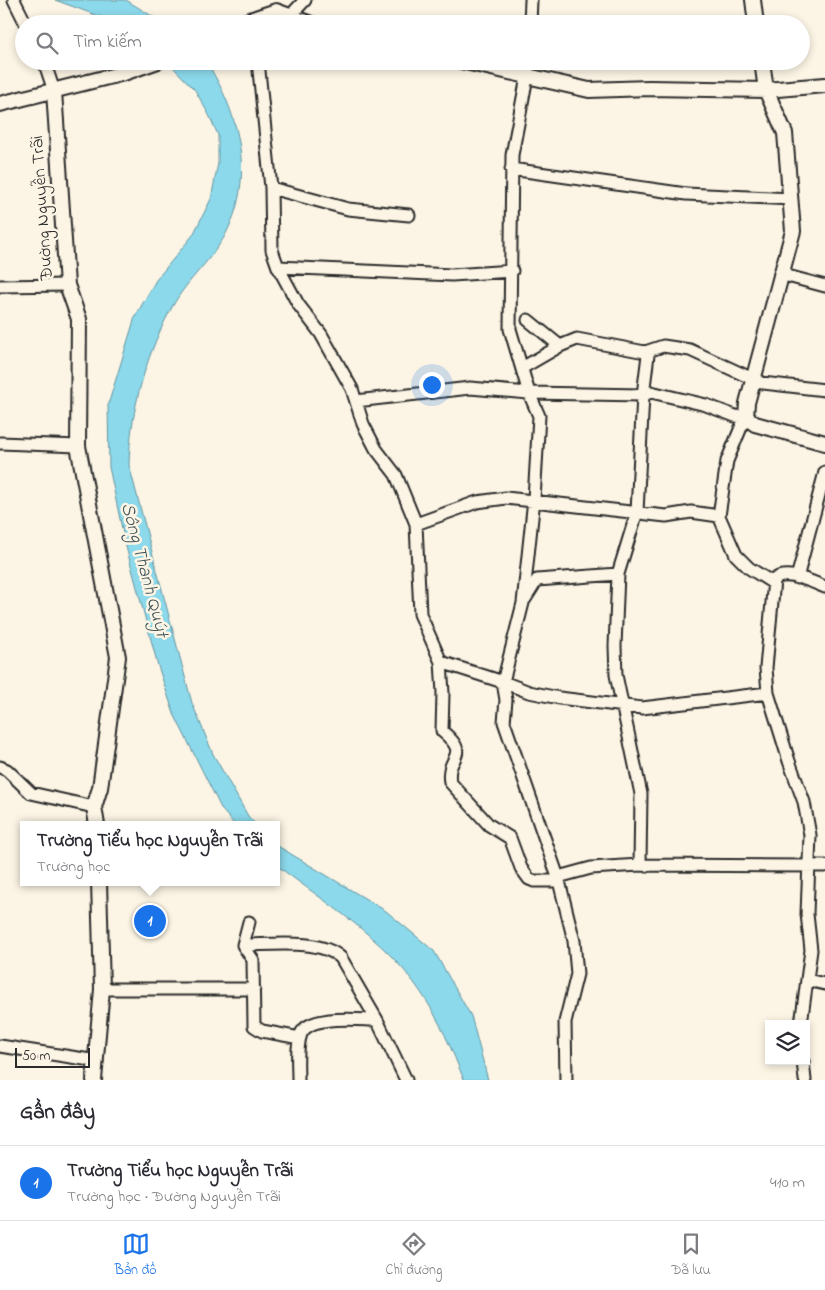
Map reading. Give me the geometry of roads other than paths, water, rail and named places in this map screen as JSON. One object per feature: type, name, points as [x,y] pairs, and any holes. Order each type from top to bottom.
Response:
[{"type":"street","points":[[14,0],[22,15]]},
{"type":"street","points":[[291,15],[306,0]]},
{"type":"street","points":[[530,15],[531,0]]},
{"type":"street","points":[[752,0],[754,15]]},
{"type":"street","points":[[268,15],[276,11],[287,15]]},
{"type":"street","points":[[47,70],[54,91]]},
{"type":"street","points":[[0,104],[129,70]]},
{"type":"street","points":[[259,70],[271,188],[272,250],[278,267],[298,304],[321,334],[352,390],[363,424],[376,449],[396,476],[406,494],[416,524],[420,614],[441,662],[444,693],[442,731],[456,743],[457,749],[449,768],[450,782],[489,825],[510,838],[521,868],[529,879],[558,879],[590,868],[640,864],[825,866]]},
{"type":"street","points":[[498,70],[589,90],[649,88],[766,90],[825,85]]},
{"type":"street","points":[[527,70],[514,134],[510,330],[538,416],[534,499],[523,603],[504,682],[506,700],[504,722],[558,879],[574,941],[576,967],[574,991],[565,1022],[566,1080]]},
{"type":"street","points":[[763,70],[766,90],[785,133],[793,231],[747,403],[747,418],[742,425],[727,461],[720,516],[736,555],[749,568],[773,583]]},
{"type":"street","name":"Đường Nguyễn Trãi","points":[[54,91],[67,285],[79,319],[78,446],[118,657],[100,788],[94,807],[96,821]]},
{"type":"street","points":[[512,169],[686,194],[791,199]]},
{"type":"street","points":[[271,188],[348,209],[409,215]]},
{"type":"street","points":[[278,267],[452,275],[512,271]]},
{"type":"street","points":[[780,274],[825,286]]},
{"type":"street","points":[[0,286],[67,285]]},
{"type":"street","points":[[528,320],[560,346]]},
{"type":"street","points":[[522,368],[560,346],[577,339],[646,352],[663,346],[690,350],[754,381],[825,390]]},
{"type":"street","points":[[640,864],[641,794],[616,666],[618,574],[637,512],[642,395],[648,357],[646,352]]},
{"type":"street","points":[[356,401],[470,388],[529,393],[642,395],[658,392],[747,418],[755,424],[825,443]]},
{"type":"street","points":[[0,443],[78,446]]},
{"type":"street","points":[[797,578],[825,472]]},
{"type":"street","points":[[416,524],[477,502],[506,498],[534,499],[666,516],[691,512],[720,516]]},
{"type":"street","points":[[523,603],[537,580],[618,574]]},
{"type":"street","points":[[802,1020],[811,950],[807,914],[810,835],[804,802],[768,693],[766,668],[773,583],[778,576],[797,578],[825,587]]},
{"type":"street","points":[[441,662],[529,692],[642,708],[768,693]]},
{"type":"street","points":[[0,766],[7,770],[31,793],[94,807]]},
{"type":"street","points":[[94,1080],[102,989],[99,886]]},
{"type":"street","points":[[249,922],[243,945],[253,960],[253,1022],[256,1028],[300,1038]]},
{"type":"street","points":[[243,945],[316,946],[335,952],[341,958],[377,1020],[406,1080]]},
{"type":"street","points":[[808,980],[825,984]]},
{"type":"street","points":[[102,989],[254,989]]},
{"type":"street","points":[[298,1080],[300,1038],[306,1027],[314,1022],[336,1019],[377,1020]]},
{"type":"street","points":[[0,1046],[97,1061]]},
{"type":"street","points":[[803,1065],[804,1080]]},
{"type":"water","points":[[55,0],[126,0],[150,15],[96,15]]},
{"type":"water","name":"Sông Thanh Quýt","points":[[176,70],[211,70],[218,82],[228,103],[240,148],[242,171],[239,194],[233,217],[223,239],[180,294],[156,340],[148,360],[137,402],[130,444],[129,465],[192,703],[213,754],[252,821],[232,821],[222,810],[174,714],[158,666],[125,543],[109,467],[108,405],[135,317],[156,280],[193,235],[211,199],[218,163],[218,135],[195,90]]},
{"type":"water","points":[[280,847],[386,911],[434,951],[471,1016],[488,1080],[464,1080],[439,1023],[406,972],[372,938],[280,868]]},
{"type":"place","name":"Trường Tiểu học Nguyễn Trãi","points":[[150,921]]}]
